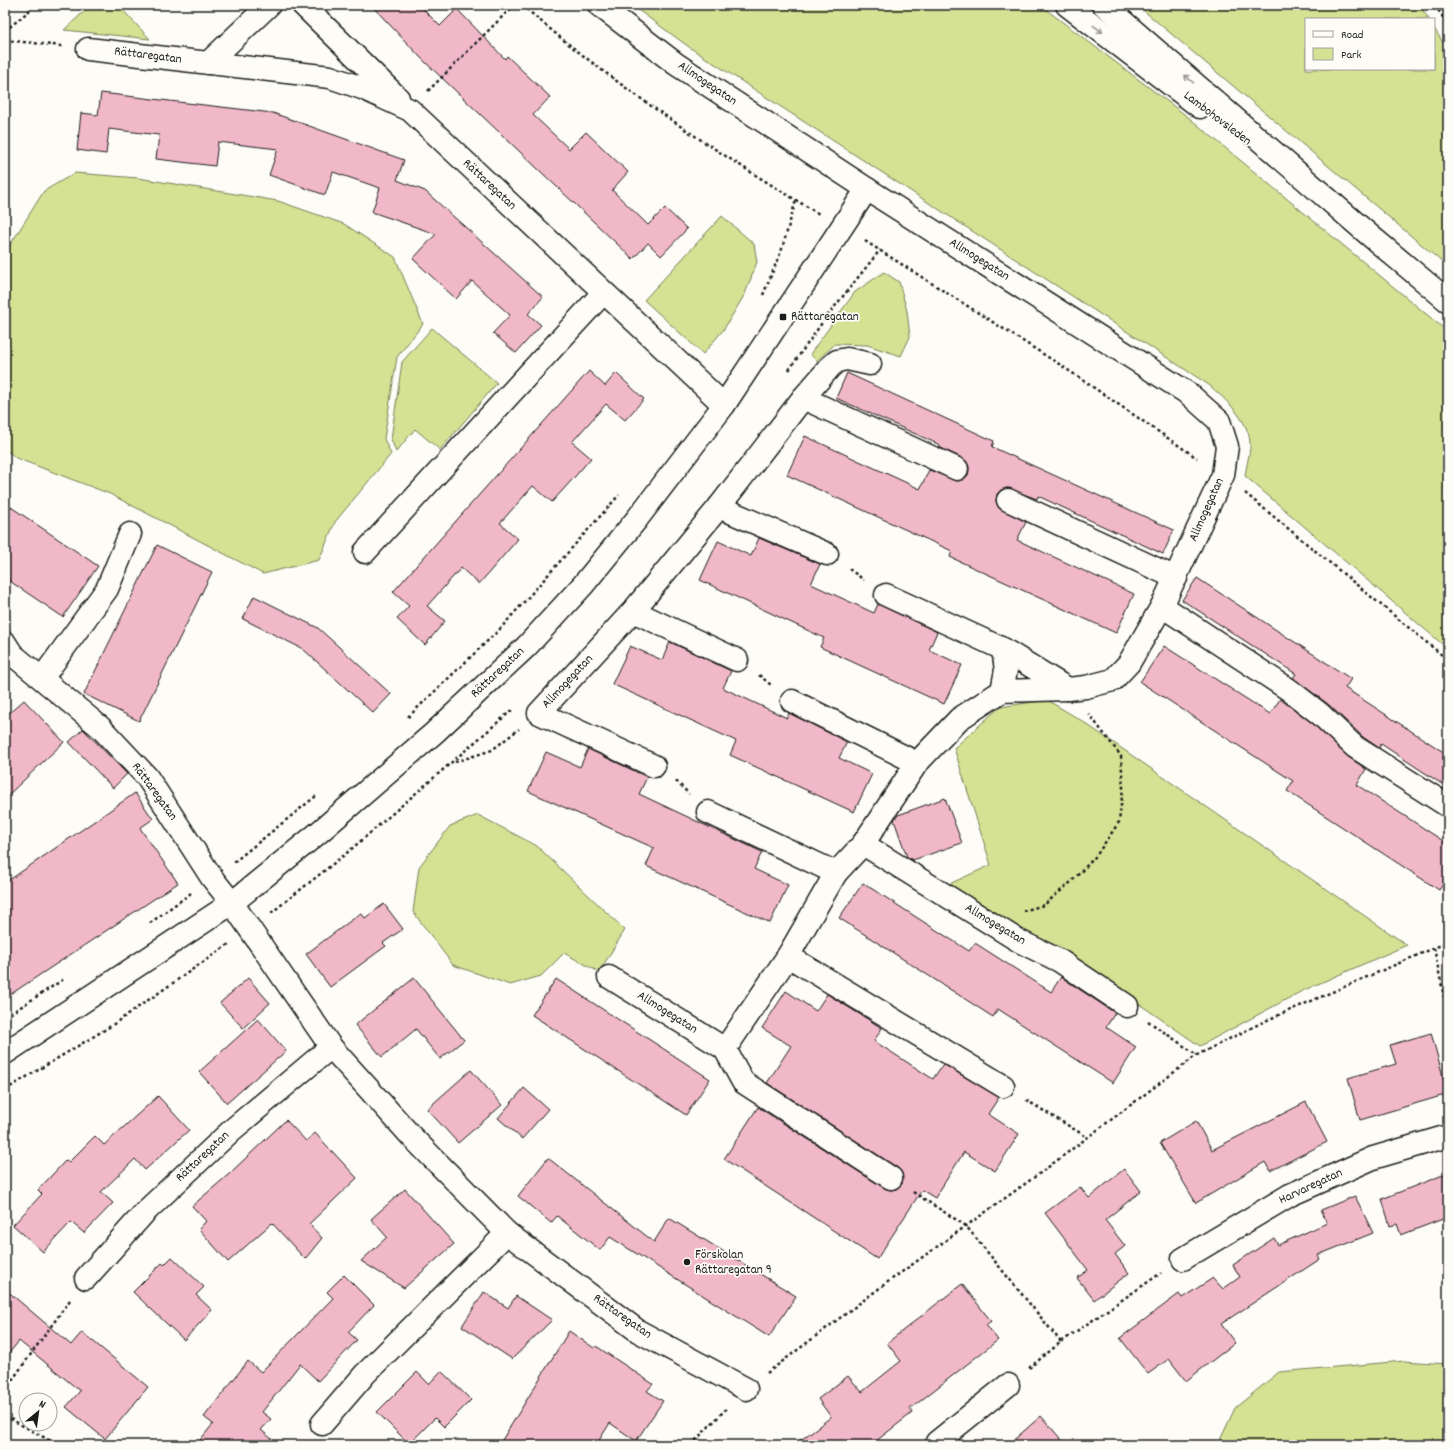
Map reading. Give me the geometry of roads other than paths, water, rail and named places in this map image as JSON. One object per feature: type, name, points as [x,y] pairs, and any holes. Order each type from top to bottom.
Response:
[{"type":"street","points":[[208,63],[269,5]]},
{"type":"street","name":"Rättaregatan","points":[[303,5],[410,110],[603,293],[724,405]]},
{"type":"street","name":"Allmogegatan","points":[[599,5],[676,64],[867,189],[1188,394],[1219,421],[1227,446],[1223,475],[1176,578],[1162,606],[1129,663],[1113,680],[1086,687],[1002,692],[959,719],[917,763],[863,844],[836,873],[788,956],[725,1049]]},
{"type":"street","name":"Lambohovsleden","points":[[1067,5],[1367,233]]},
{"type":"street","name":"Lambohovsleden","points":[[1104,5],[1367,233],[1448,301]]},
{"type":"street","name":"Rättaregatan","points":[[88,49],[330,77],[362,88],[410,110]]},
{"type":"street","name":"Rättaregatan","points":[[5,1053],[232,903],[317,834],[428,738],[526,647],[583,585],[627,531],[724,405],[867,189]]},
{"type":"street","points":[[365,552],[603,293]]},
{"type":"street","name":"Allmogegatan","points":[[654,766],[539,713],[633,611],[719,507],[803,398],[830,367],[837,361],[847,359],[870,364]]},
{"type":"street","points":[[803,398],[957,469]]},
{"type":"street","points":[[1008,500],[1176,578]]},
{"type":"street","points":[[719,507],[827,554]]},
{"type":"street","points":[[43,677],[107,589],[130,534]]},
{"type":"street","points":[[886,595],[1004,649],[1068,689]]},
{"type":"street","points":[[1162,606],[1288,689],[1320,714],[1355,747],[1448,806]]},
{"type":"street","points":[[633,611],[737,660]]},
{"type":"street","points":[[1002,692],[1006,670],[1004,649]]},
{"type":"street","name":"Rättaregatan","points":[[8,653],[43,677],[100,727],[147,777],[212,878],[232,903],[331,1047],[411,1136],[507,1233],[638,1331],[746,1389]]},
{"type":"street","points":[[792,701],[917,763]]},
{"type":"street","points":[[708,812],[836,873]]},
{"type":"street","name":"Allmogegatan","points":[[863,844],[1019,941],[1060,961],[1127,1006]]},
{"type":"street","points":[[788,956],[1003,1086]]},
{"type":"street","name":"Allmogegatan","points":[[609,977],[725,1049],[743,1082],[891,1178]]},
{"type":"street","name":"Rättaregatan","points":[[86,1278],[152,1205],[232,1130],[331,1047]]},
{"type":"street","name":"Harvaregatan","points":[[1183,1259],[1290,1195],[1373,1158],[1448,1136]]},
{"type":"street","points":[[322,1424],[365,1374],[507,1233]]},
{"type":"street","points":[[937,1444],[1008,1385]]},
{"type":"place","name":"Rättaregatan","points":[[783,317]]},
{"type":"place","name":"Förskolan Rättaregatan 9","points":[[687,1262]]}]
